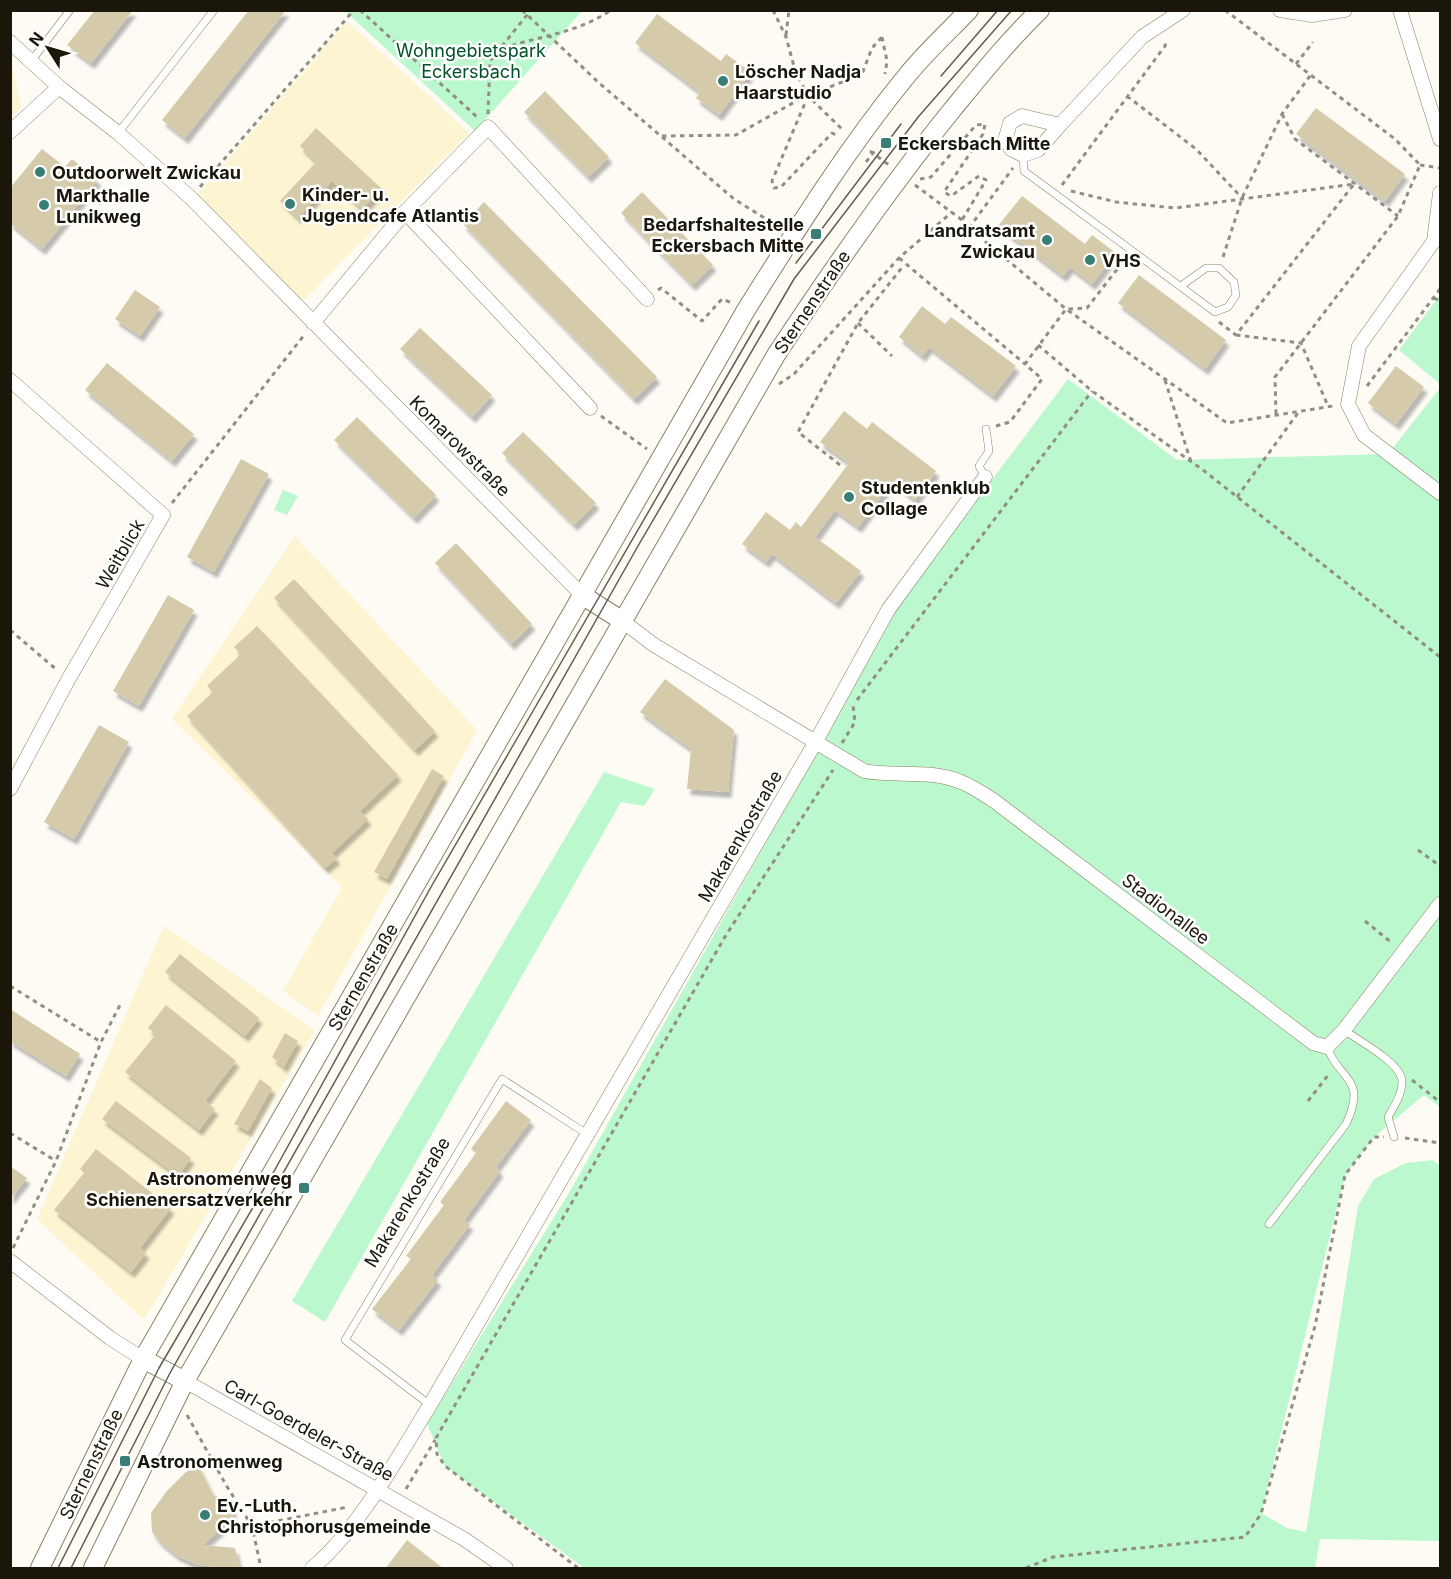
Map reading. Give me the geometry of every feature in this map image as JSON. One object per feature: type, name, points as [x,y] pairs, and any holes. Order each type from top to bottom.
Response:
[{"type":"street","name":"Sternenstraße","points":[[39,1569],[143,1359],[746,310],[792,236],[869,148],[887,100],[910,71],[969,10]]},
{"type":"street","name":"Sternenstraße","points":[[93,1569],[181,1388],[621,620],[776,355],[836,264],[908,179],[1016,33],[1040,10]]},
{"type":"street","points":[[1280,10],[1312,13],[1345,10]]},
{"type":"street","points":[[1400,10],[1440,139]]},
{"type":"street","points":[[1060,126],[1029,116],[1015,119],[1006,129],[1007,143],[1011,149],[1023,155],[1038,150],[1142,37],[1178,14]]},
{"type":"street","name":"Komarowstraße","points":[[10,42],[59,87],[118,133],[191,198],[582,595]]},
{"type":"street","points":[[10,132],[59,87]]},
{"type":"street","points":[[313,323],[405,212],[488,127],[647,299]]},
{"type":"street","points":[[1440,193],[1434,241],[1359,346],[1348,404],[1364,435],[1440,493]]},
{"type":"street","points":[[405,212],[590,408]]},
{"type":"street","name":"Weitblick","points":[[10,380],[163,515],[15,770],[10,789]]},
{"type":"street","name":"Makarenkostraße","points":[[312,1569],[331,1553],[377,1489],[430,1405],[815,743],[888,610],[985,477]]},
{"type":"street","points":[[582,595],[654,645],[815,743]]},
{"type":"street","name":"Stadionallee","points":[[815,743],[834,756],[864,771],[886,775],[931,774],[960,781],[993,800],[1313,1043],[1327,1047]]},
{"type":"street","points":[[1327,1047],[1344,1030],[1440,904]]},
{"type":"street","points":[[10,1261],[110,1338],[143,1359],[181,1388]]},
{"type":"street","name":"Carl-Goerdeler-Straße","points":[[181,1388],[377,1489],[464,1539],[506,1569]]},
{"type":"lane","points":[[32,60],[70,10]]},
{"type":"lane","points":[[118,133],[214,10]]},
{"type":"lane","points":[[1023,155],[1024,171],[1215,312],[1228,306],[1236,295],[1234,282],[1220,268],[1206,268],[1181,286]]},
{"type":"lane","name":"Makarenkostraße","points":[[985,477],[979,466],[989,451],[986,429]]},
{"type":"lane","points":[[1344,1030],[1397,1067],[1403,1081],[1398,1099],[1388,1117],[1394,1137]]},
{"type":"lane","points":[[1269,1224],[1346,1124],[1351,1113],[1354,1100],[1348,1075],[1336,1065],[1327,1047]]},
{"type":"lane","name":"Makarenkostraße","points":[[430,1405],[345,1340],[502,1078],[587,1134]]},
{"type":"path","points":[[191,198],[354,10]]},
{"type":"path","points":[[360,10],[488,127]]},
{"type":"path","points":[[522,10],[660,136],[734,199],[792,236]]},
{"type":"path","points":[[488,127],[490,62],[531,10]]},
{"type":"path","points":[[501,49],[535,37],[551,36],[594,22],[611,10]]},
{"type":"path","points":[[773,10],[786,37],[795,70],[808,96],[843,129],[837,137],[832,134],[781,187],[774,188],[772,181],[808,96]]},
{"type":"path","points":[[786,37],[789,10]]},
{"type":"path","points":[[1225,10],[1395,139],[1420,165],[1440,168]]},
{"type":"path","points":[[1055,193],[1165,46],[1178,14]]},
{"type":"path","points":[[660,136],[736,135],[808,96],[862,74],[872,48],[882,37],[887,61],[885,77],[887,100]]},
{"type":"path","points":[[1295,65],[1313,42]]},
{"type":"path","points":[[1220,268],[1242,198],[1282,114],[1310,76]]},
{"type":"path","points":[[1127,96],[1196,149],[1242,198]]},
{"type":"path","points":[[1282,114],[1295,139],[1398,216]]},
{"type":"path","points":[[908,179],[931,177],[976,125],[985,124],[983,134],[944,192],[951,196],[980,176],[986,180],[962,220]]},
{"type":"path","points":[[866,162],[869,148],[962,220],[1066,309],[1227,423],[1348,404]]},
{"type":"path","points":[[969,228],[1023,155]]},
{"type":"path","points":[[1276,414],[1275,377],[1398,216],[1420,165]]},
{"type":"path","points":[[1055,193],[1071,191],[1116,202],[1175,208],[1354,184]]},
{"type":"path","points":[[1236,335],[1354,184]]},
{"type":"path","points":[[774,388],[794,374],[899,258],[952,212]]},
{"type":"path","points":[[1025,364],[1066,309],[1087,308],[1132,250]]},
{"type":"path","points":[[899,258],[904,265],[1042,379],[1010,422],[986,429]]},
{"type":"path","points":[[840,465],[798,432],[858,323],[904,265]]},
{"type":"path","points":[[647,299],[661,288],[702,321],[722,298],[746,310]]},
{"type":"path","points":[[1366,387],[1440,289]]},
{"type":"path","points":[[1434,298],[1440,301]]},
{"type":"path","points":[[1215,312],[1219,322],[1236,335],[1302,343]]},
{"type":"path","points":[[163,515],[313,323]]},
{"type":"path","points":[[858,323],[892,356]]},
{"type":"path","points":[[1302,343],[1328,406]]},
{"type":"path","points":[[1038,345],[1092,391],[1237,497],[1440,657]]},
{"type":"path","points":[[1165,378],[1191,462]]},
{"type":"path","points":[[399,1502],[726,935],[836,767],[834,756],[855,722],[853,706],[1092,391]]},
{"type":"path","points":[[590,408],[660,459]]},
{"type":"path","points":[[1237,497],[1300,410]]},
{"type":"path","points":[[10,630],[68,680]]},
{"type":"path","points":[[1418,850],[1440,866]]},
{"type":"path","points":[[1365,921],[1403,952]]},
{"type":"path","points":[[10,986],[101,1042]]},
{"type":"path","points":[[10,1252],[56,1161],[101,1042],[121,1003]]},
{"type":"path","points":[[1308,1101],[1336,1065]]},
{"type":"path","points":[[1397,1067],[1440,1102]]},
{"type":"path","points":[[10,1132],[56,1161]]},
{"type":"path","points":[[1026,1569],[1053,1557],[1245,1537],[1261,1514],[1315,1326],[1345,1174],[1374,1137],[1394,1137],[1440,1143]]},
{"type":"path","points":[[181,1388],[226,1485],[252,1526],[261,1569]]},
{"type":"path","points":[[436,1438],[436,1454],[445,1466],[578,1569]]},
{"type":"path","points":[[252,1526],[366,1503]]},
{"type":"shaded area","points":[[347,21],[469,133],[303,301],[196,197]]},
{"type":"shaded area","points":[[11,60],[21,107],[10,117]]},
{"type":"shaded area","points":[[295,536],[477,730],[318,1016],[283,991],[342,887],[172,718]]},
{"type":"shaded area","points":[[164,926],[315,1030],[144,1320],[37,1219]]},
{"type":"green space","name":"Wohngebietspark Eckersbach","points":[[344,10],[582,11],[475,131]]},
{"type":"green space","points":[[1440,295],[1440,384],[1399,350]]},
{"type":"green space","points":[[1068,379],[1177,460],[1388,454],[1440,388],[1440,1107],[1424,1095],[1374,1137],[1345,1175],[1261,1513],[1287,1528],[1306,1532],[1358,1206],[1374,1179],[1406,1163],[1433,1160],[1440,1166],[1440,1541],[1320,1539],[1315,1568],[584,1568],[445,1466],[427,1424],[570,1191],[905,595]]},
{"type":"green space","points":[[283,490],[298,496],[287,515],[274,510]]},
{"type":"green space","points":[[604,772],[655,789],[644,806],[621,802],[325,1322],[292,1301]]},
{"type":"building","points":[[95,10],[133,10],[91,63],[67,45]]},
{"type":"building","points":[[249,10],[286,10],[185,138],[162,120]]},
{"type":"building","points":[[657,14],[721,61],[726,54],[751,72],[719,115],[696,98],[700,92],[635,43]]},
{"type":"building","points":[[545,91],[609,157],[588,177],[524,112]]},
{"type":"building","points":[[1316,108],[1405,174],[1385,201],[1296,134]]},
{"type":"building","points":[[316,128],[382,189],[362,209],[332,181],[298,218],[280,201],[316,162],[300,146]]},
{"type":"building","name":"Markthalle Lunikweg","points":[[42,149],[65,167],[72,159],[98,180],[42,249],[10,223],[10,188]]},
{"type":"building","points":[[642,192],[713,265],[692,285],[621,213]]},
{"type":"building","name":"Landratsamt Zwickau","points":[[1022,196],[1085,244],[1092,235],[1116,253],[1092,284],[1070,267],[1063,276],[998,226]]},
{"type":"building","points":[[484,202],[657,377],[634,399],[463,224]]},
{"type":"building","points":[[1139,275],[1226,340],[1205,369],[1118,303]]},
{"type":"building","points":[[135,290],[160,307],[140,336],[115,319]]},
{"type":"building","points":[[922,306],[945,324],[951,317],[1016,366],[993,396],[929,347],[922,356],[899,337]]},
{"type":"building","points":[[420,328],[492,395],[472,417],[400,349]]},
{"type":"building","points":[[107,363],[194,434],[172,461],[85,390]]},
{"type":"building","points":[[1396,366],[1424,387],[1396,424],[1368,403]]},
{"type":"building","points":[[844,411],[867,429],[872,422],[936,471],[915,500],[892,482],[858,527],[835,510],[815,537],[861,571],[836,603],[772,554],[766,562],[742,544],[766,512],[790,530],[796,522],[801,527],[849,463],[820,442]]},
{"type":"building","points":[[357,417],[436,495],[414,518],[334,440]]},
{"type":"building","points":[[523,432],[596,503],[574,525],[502,453]]},
{"type":"building","points":[[241,459],[269,474],[214,572],[187,557]]},
{"type":"building","points":[[456,543],[532,624],[511,644],[435,563]]},
{"type":"building","points":[[294,579],[435,731],[415,750],[274,598]]},
{"type":"building","points":[[168,595],[194,610],[139,706],[113,691]]},
{"type":"building","points":[[257,626],[398,775],[360,811],[368,819],[332,853],[337,858],[325,868],[187,716],[213,692],[207,686],[241,654],[234,647]]},
{"type":"building","points":[[665,679],[734,730],[728,792],[687,789],[691,749],[640,712]]},
{"type":"building","points":[[99,725],[129,742],[74,839],[44,822]]},
{"type":"building","points":[[432,769],[444,776],[387,879],[374,872]]},
{"type":"building","points":[[180,954],[259,1018],[245,1036],[165,972]]},
{"type":"building","points":[[166,1005],[236,1061],[205,1101],[215,1109],[199,1130],[125,1072],[156,1034],[148,1028]]},
{"type":"building","points":[[10,1009],[80,1054],[66,1076],[10,1041]]},
{"type":"building","points":[[285,1033],[298,1041],[284,1067],[272,1057]]},
{"type":"building","points":[[260,1079],[272,1088],[248,1131],[234,1124]]},
{"type":"building","points":[[116,1101],[191,1158],[178,1176],[102,1119]]},
{"type":"building","points":[[506,1101],[531,1120],[496,1167],[500,1171],[464,1220],[470,1224],[432,1275],[438,1280],[399,1330],[372,1309],[411,1259],[406,1256],[444,1205],[440,1202],[476,1153],[471,1149]]},
{"type":"building","points":[[96,1149],[171,1208],[140,1248],[146,1253],[131,1272],[54,1210],[84,1173],[80,1169]]},
{"type":"building","points":[[10,1166],[27,1178],[10,1199]]},
{"type":"building","name":"Ev.-Luth. Christophorusgemeinde","points":[[198,1465],[214,1496],[228,1498],[233,1507],[232,1519],[203,1545],[235,1548],[240,1569],[198,1565],[176,1555],[152,1532],[151,1513],[166,1492],[186,1472]]},
{"type":"building","points":[[407,1540],[444,1569],[385,1569]]},
{"type":"tram line","points":[[941,76],[998,10]]},
{"type":"tram line","points":[[71,1568],[170,1373],[638,546],[794,279],[919,116],[1012,10]]},
{"type":"tram line","points":[[796,263],[901,124]]},
{"type":"tram line","points":[[58,1568],[159,1368],[272,1175],[431,887],[759,321]]},
{"type":"place","name":"Löscher Nadja Haarstudio","points":[[723,81]]},
{"type":"place","name":"Eckersbach Mitte","points":[[886,143]]},
{"type":"place","name":"Outdoorwelt Zwickau","points":[[40,172]]},
{"type":"place","name":"Kinder- u. Jugendcafe Atlantis","points":[[290,204]]},
{"type":"place","name":"Markthalle Lunikweg","points":[[44,205]]},
{"type":"place","name":"Bedarfshaltestelle Eckersbach Mitte","points":[[816,234]]},
{"type":"place","name":"Landratsamt Zwickau","points":[[1047,240]]},
{"type":"place","name":"VHS","points":[[1090,260]]},
{"type":"place","name":"Studentenklub Collage","points":[[849,497]]},
{"type":"place","name":"Astronomenweg Schienenersatzverkehr","points":[[304,1188]]},
{"type":"place","name":"Astronomenweg","points":[[125,1461]]},
{"type":"place","name":"Ev.-Luth. Christophorusgemeinde","points":[[205,1515]]}]
